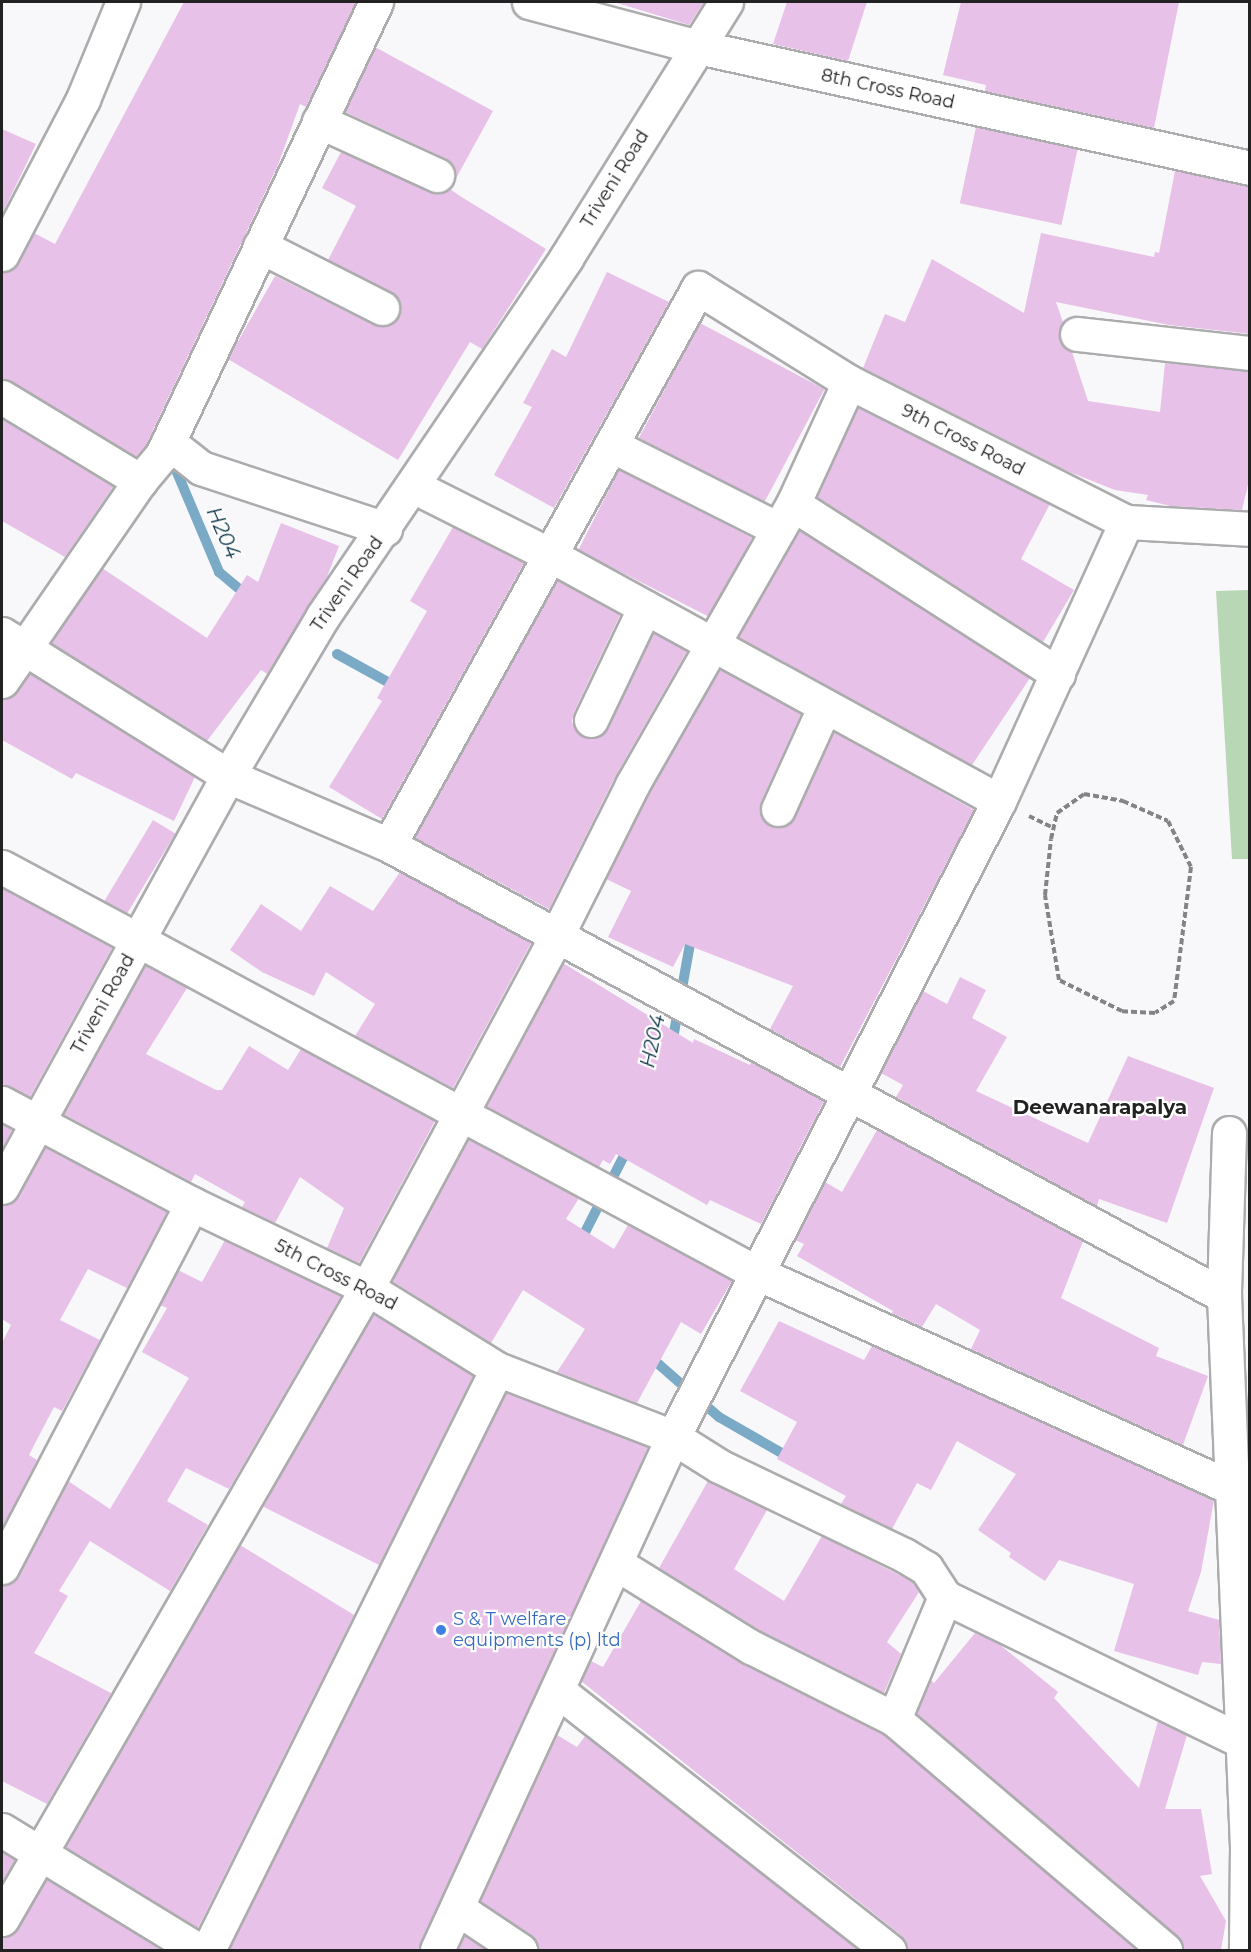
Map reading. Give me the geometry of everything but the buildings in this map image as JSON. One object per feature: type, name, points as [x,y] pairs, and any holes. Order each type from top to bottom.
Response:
[{"type":"street","points":[[2,254],[83,99],[123,2]]},
{"type":"street","points":[[2,681],[12,640],[140,481],[168,442],[376,2]]},
{"type":"street","name":"Triveni Road","points":[[2,1187],[228,776],[323,616],[386,529],[566,258],[726,2]]},
{"type":"street","name":"8th Cross Road","points":[[551,4],[698,47],[1250,168]]},
{"type":"street","points":[[319,121],[437,175]]},
{"type":"street","points":[[260,246],[382,308]]},
{"type":"street","name":"9th Cross Road","points":[[611,445],[698,288],[849,382],[1126,522],[1250,529]]},
{"type":"street","points":[[1077,334],[1250,353]]},
{"type":"street","points":[[2,1919],[367,1288],[556,935],[640,771],[785,517],[849,382]]},
{"type":"street","points":[[2,397],[140,481]]},
{"type":"street","points":[[168,442],[201,468],[386,529]]},
{"type":"street","points":[[389,845],[611,445],[785,517],[1059,674]]},
{"type":"street","points":[[413,486],[550,555],[999,801]]},
{"type":"street","points":[[437,1950],[680,1424],[999,801],[1059,674],[1126,522]]},
{"type":"street","points":[[591,720],[645,607]]},
{"type":"street","points":[[12,640],[228,776],[389,845],[1224,1296]]},
{"type":"street","points":[[778,809],[825,706]]},
{"type":"street","points":[[2,867],[758,1273],[1232,1488]]},
{"type":"street","name":"5th Cross Road","points":[[2,1103],[36,1125],[192,1204],[367,1288],[496,1369],[680,1424],[719,1466],[904,1555],[926,1568],[945,1598]]},
{"type":"street","points":[[1228,1132],[1224,1296],[1248,1847],[1246,1950]]},
{"type":"street","points":[[2,1567],[192,1204]]},
{"type":"street","points":[[208,1950],[496,1369]]},
{"type":"street","points":[[616,1564],[751,1647],[894,1719],[1165,1950]]},
{"type":"street","points":[[894,1719],[945,1598],[1242,1741]]},
{"type":"street","points":[[557,1690],[889,1950]]},
{"type":"street","points":[[2,1830],[198,1950]]},
{"type":"street","points":[[457,1908],[520,1950]]},
{"type":"path","points":[[1084,794],[1123,801],[1168,821],[1191,867],[1174,1001],[1155,1013],[1122,1011],[1108,1004],[1059,980],[1045,895],[1057,813],[1084,794]]},
{"type":"green space","points":[[1249,590],[1249,859],[1232,859],[1216,591]]},
{"type":"waterway","name":"H204","points":[[176,470],[219,572],[248,596]]},
{"type":"waterway","name":"H204","points":[[337,654],[397,687]]},
{"type":"waterway","name":"H204","points":[[672,1044],[692,933]]},
{"type":"waterway","name":"H204","points":[[580,1242],[629,1146]]},
{"type":"waterway","name":"H204","points":[[647,1354],[719,1417],[792,1459]]},
{"type":"place","name":"S & T welfare equipments (p) ltd","points":[[441,1630]]},
{"type":"district","name":"Deewanarapalya","points":[[1100,1107]]}]
